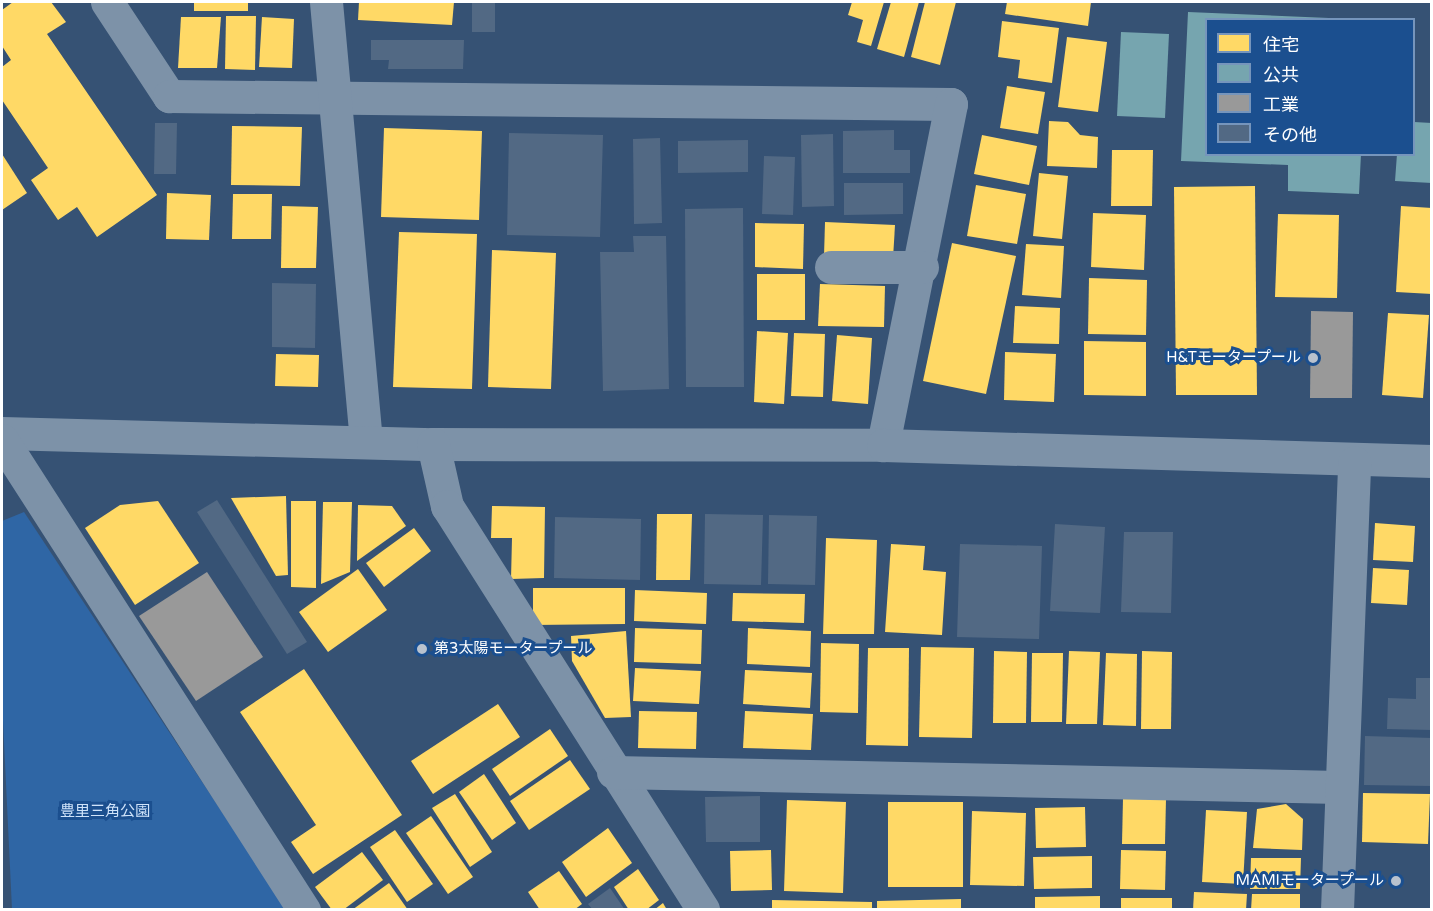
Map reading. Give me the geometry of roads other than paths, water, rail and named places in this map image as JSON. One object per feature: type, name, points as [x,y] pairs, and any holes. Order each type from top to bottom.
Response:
[{"type":"street","points":[[107,2],[169,96],[951,104],[922,267],[883,445]]},
{"type":"street","points":[[326,2],[333,98],[364,370],[366,441]]},
{"type":"street","points":[[831,267],[922,267]]},
{"type":"street","points":[[2,434],[433,444],[883,445],[1354,462],[1431,461]]},
{"type":"street","points":[[2,440],[304,909]]},
{"type":"street","points":[[433,444],[447,506],[613,772],[703,909]]},
{"type":"street","points":[[1337,909],[1339,787],[1354,462]]},
{"type":"street","points":[[613,772],[1339,787]]},
{"type":"place","name":"H&Tモータープール","points":[[1313,358]]},
{"type":"place","name":"第3太陽モータープール","points":[[422,649]]},
{"type":"place","name":"MAMIモータープール","points":[[1396,881]]},
{"type":"park label","name":"豊里三角公園","points":[[105,812]]}]
